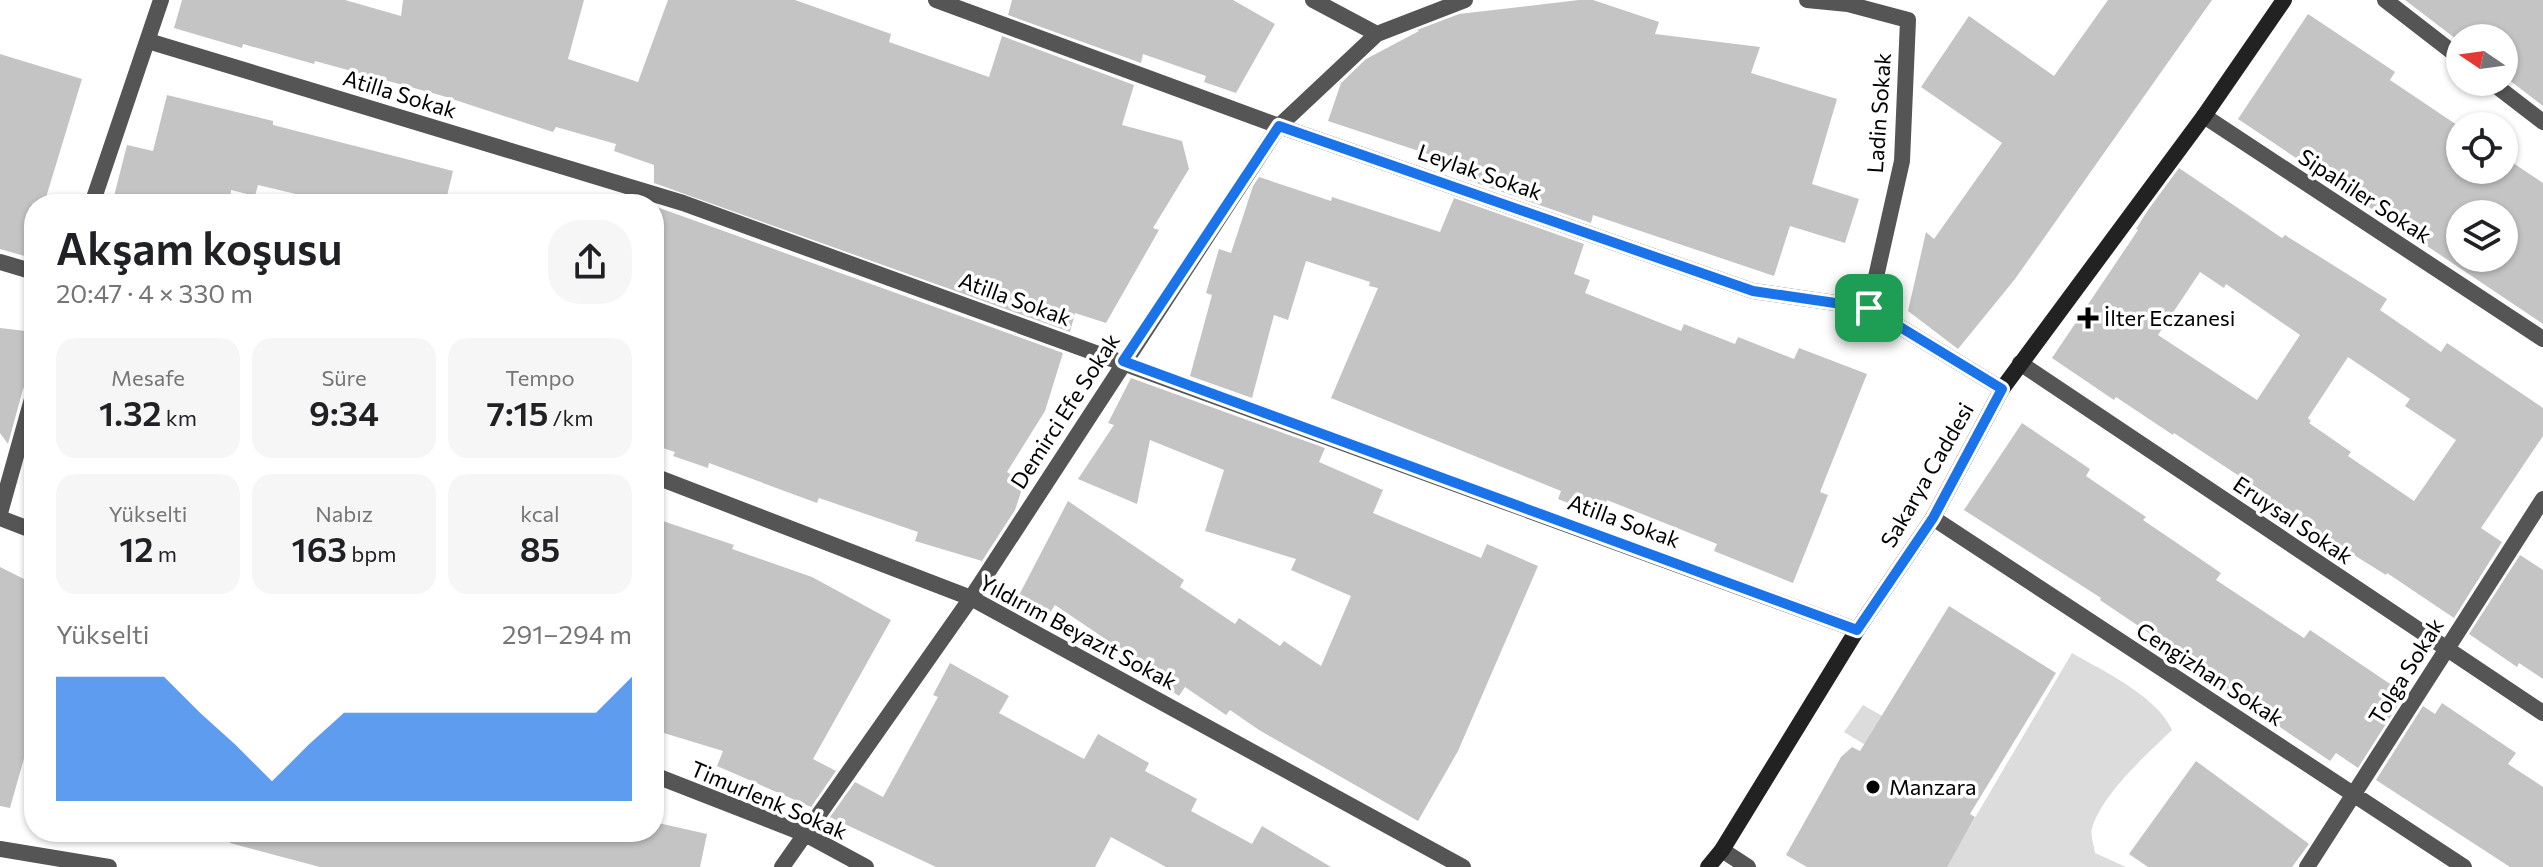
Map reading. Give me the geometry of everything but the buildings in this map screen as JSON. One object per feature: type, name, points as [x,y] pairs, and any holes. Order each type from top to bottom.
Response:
[{"type":"main road","name":"Sakarya Caddesi","points":[[1708,867],[1722,850],[1857,630],[1933,518],[2002,389],[2204,116],[2284,0]]},
{"type":"street","points":[[95,194],[161,0]]},
{"type":"street","name":"Leylak Sokak","points":[[936,0],[1279,126],[1753,291],[1869,308],[2002,389]]},
{"type":"street","points":[[1313,0],[1377,34]]},
{"type":"street","name":"Demirci Efe Sokak","points":[[782,867],[971,598],[1279,126],[1377,34],[1465,0]]},
{"type":"street","name":"Ladin Sokak","points":[[1807,0],[1849,2],[1908,20],[1902,161],[1869,308]]},
{"type":"street","points":[[2385,0],[2446,47]]},
{"type":"street","name":"Atilla Sokak","points":[[148,41],[653,194]]},
{"type":"street","points":[[2509,96],[2543,122]]},
{"type":"street","name":"Sipahiler Sokak","points":[[2204,116],[2543,339]]},
{"type":"street","name":"Atilla Sokak","points":[[664,197],[1123,361],[1857,630]]},
{"type":"street","points":[[0,262],[24,269]]},
{"type":"street","name":"Eruysal Sokak","points":[[2020,363],[2543,713]]},
{"type":"street","points":[[24,428],[0,515],[24,526]]},
{"type":"street","name":"Yıldırım Beyazıt Sokak","points":[[664,480],[971,598],[1463,867]]},
{"type":"street","name":"Tolga Sokak","points":[[2307,867],[2543,499]]},
{"type":"street","name":"Cengizhan Sokak","points":[[1933,518],[2464,867]]},
{"type":"street","name":"Timurlenk Sokak","points":[[664,779],[805,834],[866,867]]},
{"type":"street","points":[[0,849],[109,867]]},
{"type":"street","points":[[1722,850],[1748,867]]},
{"type":"shaded area","points":[[2072,653],[2142,695],[2165,718],[2172,730],[2115,788],[2092,828],[2095,853],[2126,867],[1946,867]]},
{"type":"shaded area","points":[[1863,705],[1984,774],[1966,806],[1844,732]]},
{"type":"place","name":"İlter Eczanesi","points":[[2088,318]]},
{"type":"place","name":"Manzara","points":[[1873,787]]},
{"type":"route","points":[[1279,126],[1753,291],[1869,308],[2002,389],[1933,518],[1857,630],[1123,361],[1279,126]]}]
